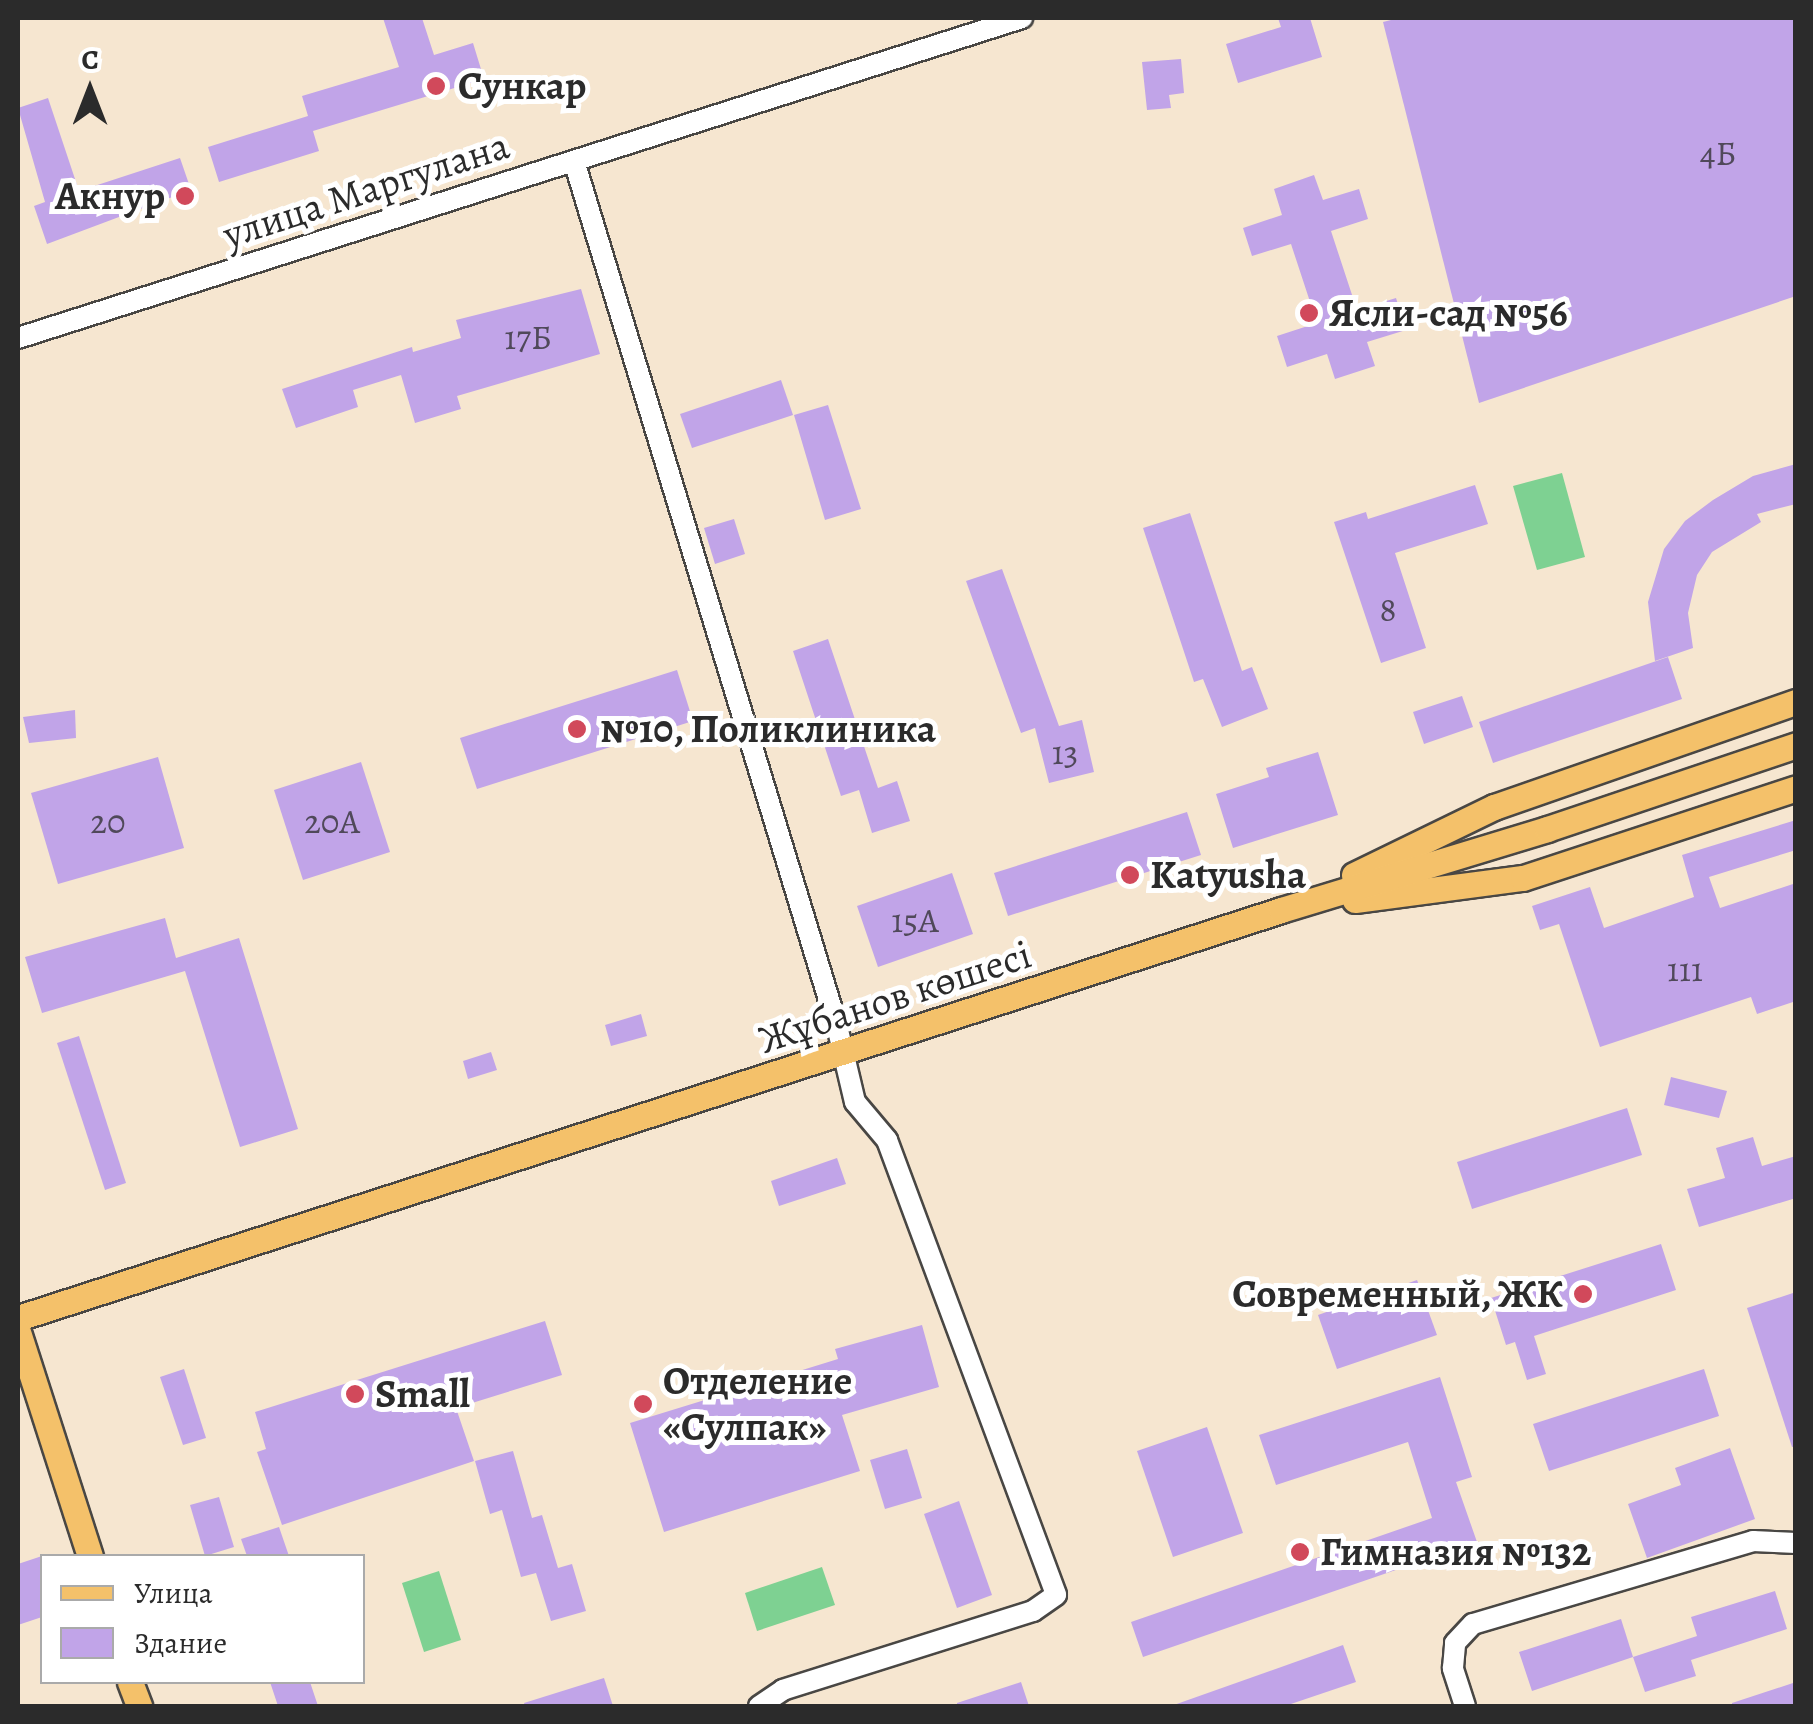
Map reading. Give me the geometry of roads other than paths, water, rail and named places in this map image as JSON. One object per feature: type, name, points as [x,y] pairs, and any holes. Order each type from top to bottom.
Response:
[{"type":"main road","points":[[1280,910],[1494,808],[1796,702]]},
{"type":"main road","name":"Жұбанов көшесі","points":[[18,1318],[1280,910],[1547,830],[1796,745]]},
{"type":"main road","points":[[1280,910],[1523,878],[1796,788]]},
{"type":"main road","points":[[18,1332],[89,1554]]},
{"type":"street","name":"улица Маргулана","points":[[18,338],[1016,18]]},
{"type":"street","points":[[574,161],[856,1102],[888,1140],[1056,1596],[1033,1611],[783,1690],[759,1706]]},
{"type":"street","points":[[1465,1706],[1453,1668],[1456,1644],[1473,1624],[1752,1541],[1796,1543]]},
{"type":"place","name":"Сункар","points":[[436,86]]},
{"type":"place","name":"Акнур","points":[[185,196]]},
{"type":"place","name":"Ясли-сад №56","points":[[1309,313]]},
{"type":"place","name":"№10, Поликлиника","points":[[577,729]]},
{"type":"place","name":"Katyusha","points":[[1130,875]]},
{"type":"place","name":"Современный, ЖК","points":[[1583,1294]]},
{"type":"place","name":"Small","points":[[355,1394]]},
{"type":"place","name":"Отделение «Сулпак»","points":[[643,1404]]},
{"type":"place","name":"Гимназия №132","points":[[1300,1552]]}]
